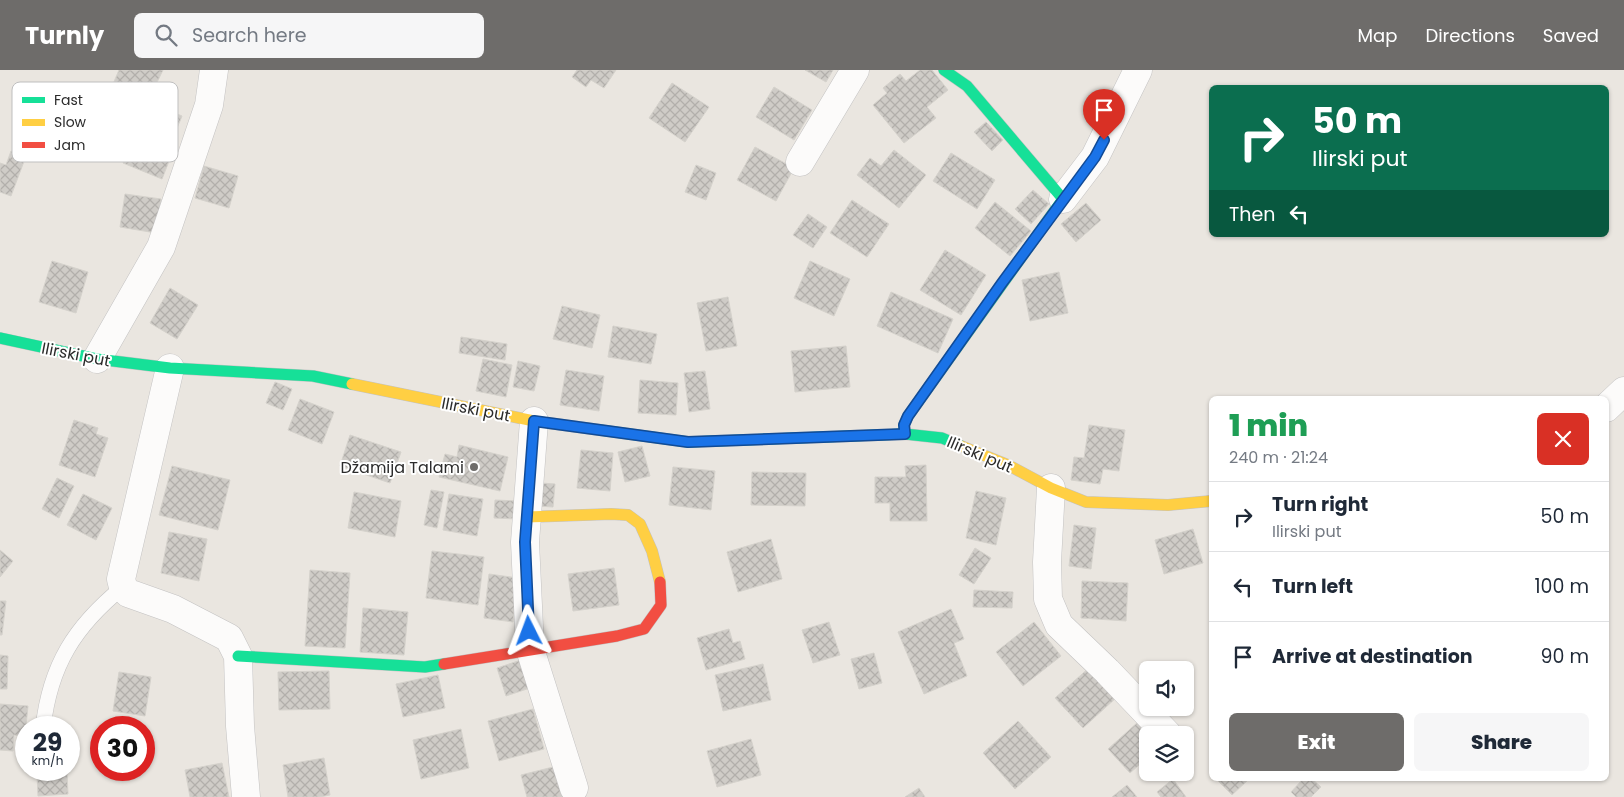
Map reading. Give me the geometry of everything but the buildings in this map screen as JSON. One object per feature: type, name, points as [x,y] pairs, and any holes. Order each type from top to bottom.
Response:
[{"type":"street","points":[[97,359],[161,247],[209,104],[214,70]]},
{"type":"street","points":[[800,162],[855,70]]},
{"type":"street","points":[[944,70],[968,86],[1063,199]]},
{"type":"street","points":[[905,434],[904,425],[908,416],[1095,157],[1138,70]]},
{"type":"street","name":"Ilirski put","points":[[0,338],[97,359],[170,368],[313,376],[534,421],[688,442],[905,434],[942,438],[1008,465],[1051,488],[1086,502],[1168,505],[1209,501]]},
{"type":"street","points":[[170,368],[121,579],[123,587],[128,593],[173,608],[229,638],[238,656],[240,726],[246,797]]},
{"type":"street","points":[[1609,405],[1624,392]]},
{"type":"street","points":[[534,421],[525,542],[530,649],[574,788]]},
{"type":"street","points":[[1051,488],[1047,562],[1048,599],[1059,625],[1107,671],[1159,726]]},
{"type":"street","points":[[238,656],[424,667],[644,630],[660,604],[660,584],[652,551],[640,524],[628,515],[527,517]]},
{"type":"lane","points":[[45,716],[48,693],[56,670],[67,649],[80,628],[102,604],[123,587]]},
{"type":"traffic: fast","points":[[905,434],[904,425],[908,416],[1063,199],[967,86],[944,70]]},
{"type":"traffic: fast","points":[[0,338],[97,359],[170,368],[313,376],[352,384]]},
{"type":"traffic: fast","points":[[600,430],[688,442],[905,434],[942,438],[961,446]]},
{"type":"traffic: fast","points":[[238,656],[425,667],[444,664]]},
{"type":"traffic: slow","points":[[352,384],[534,421],[600,430]]},
{"type":"traffic: slow","points":[[961,446],[1008,465],[1051,488],[1086,502],[1168,505],[1209,501]]},
{"type":"traffic: slow","points":[[527,517],[628,515],[640,524],[652,551],[660,582]]},
{"type":"traffic: jam","points":[[444,664],[617,636],[644,629],[661,605],[660,582]]},
{"type":"place","name":"Džamija Talami","points":[[474,467]]},
{"type":"route","points":[[529,631],[525,542],[534,421],[688,442],[905,434],[904,425],[908,416],[1002,283],[1095,157],[1104,140]]}]
